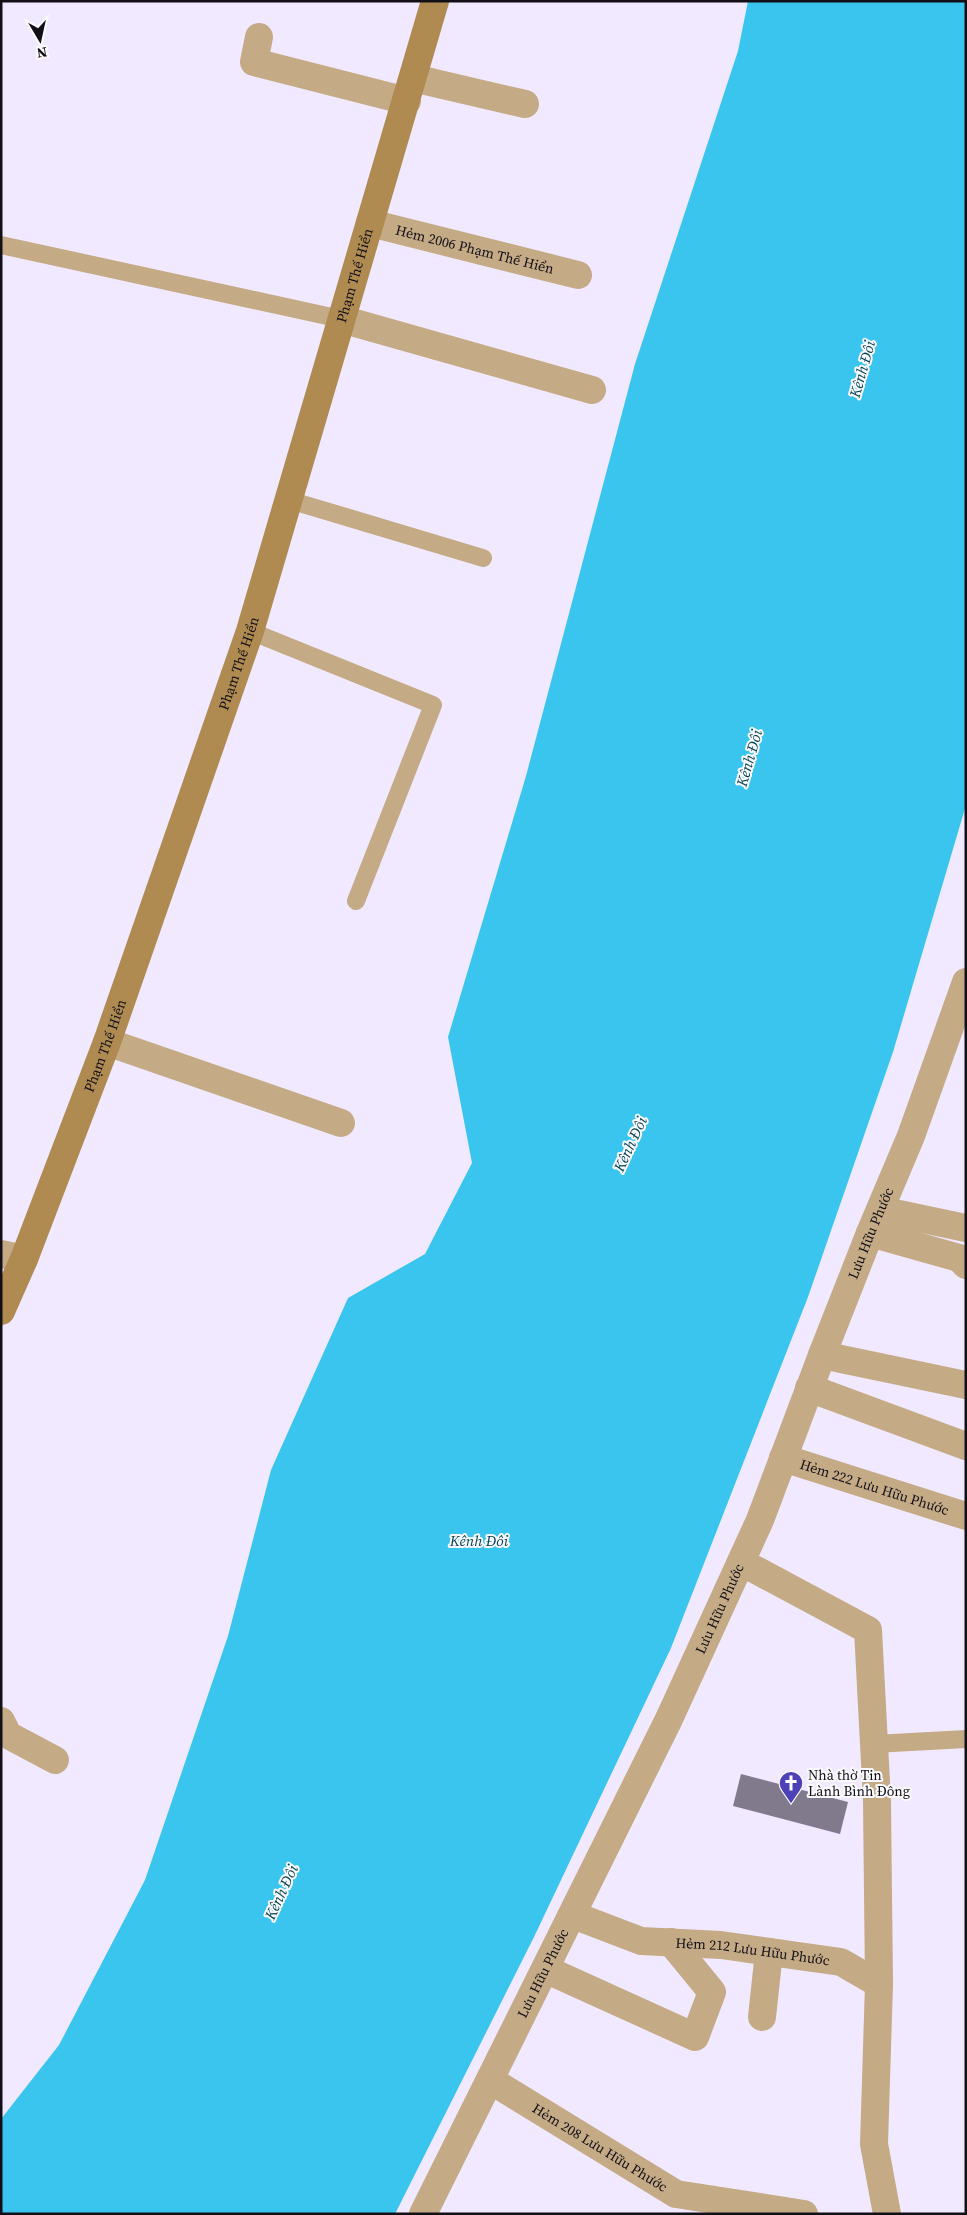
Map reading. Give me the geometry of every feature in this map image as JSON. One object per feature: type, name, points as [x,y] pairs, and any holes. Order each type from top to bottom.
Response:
[{"type":"main road","name":"Phạm Thế Hiển","points":[[1,1312],[12,1256],[107,1042],[250,631],[435,1]]},
{"type":"street","points":[[259,37],[254,62],[410,89],[525,104]]},
{"type":"street","name":"Hẻm 2006 Phạm Thế Hiển","points":[[370,223],[578,275]]},
{"type":"street","points":[[342,319],[592,390]]},
{"type":"street","name":"Lưu Hữu Phước","points":[[427,2212],[490,2080],[669,1719],[760,1520],[809,1388],[875,1222],[959,1022],[966,982]]},
{"type":"street","points":[[107,1042],[341,1123]]},
{"type":"street","points":[[875,1222],[966,1228]]},
{"type":"street","points":[[875,1222],[959,1258],[966,1265]]},
{"type":"street","points":[[822,1355],[966,1384]]},
{"type":"street","points":[[809,1388],[966,1446]]},
{"type":"street","name":"Hẻm 222 Lưu Hữu Phước","points":[[784,1458],[966,1516]]},
{"type":"street","points":[[741,1562],[868,1630],[877,1801],[880,1984],[874,2144],[887,2214]]},
{"type":"street","points":[[1,1721],[8,1734],[55,1760]]},
{"type":"street","name":"Hẻm 212 Lưu Hữu Phước","points":[[573,1915],[642,1941],[721,1945],[841,1962],[880,1984]]},
{"type":"street","points":[[545,1969],[695,2037],[712,1992],[671,1942]]},
{"type":"street","points":[[762,2017],[769,1952]]},
{"type":"street","name":"Hẻm 208 Lưu Hữu Phước","points":[[490,2080],[676,2194],[804,2214]]},
{"type":"lane","points":[[1,245],[342,319]]},
{"type":"lane","points":[[289,500],[483,558]]},
{"type":"lane","points":[[250,631],[433,705],[356,901]]},
{"type":"lane","points":[[874,1744],[966,1739]]},
{"type":"water","name":"Kênh Đôi","points":[[748,1],[966,1],[966,805],[893,1052],[808,1297],[671,1648],[534,1937],[395,2214],[1,2214],[1,2119],[59,2045],[145,1880],[228,1636],[271,1470],[348,1298],[425,1254],[472,1163],[448,1037],[526,776],[635,364],[738,51]]},
{"type":"building","name":"Nhà thờ Tin Lành Bình Đông","points":[[741,1774],[848,1802],[840,1834],[733,1806]]},
{"type":"place","name":"Nhà thờ Tin Lành Bình Đông","points":[[791,1804]]}]
